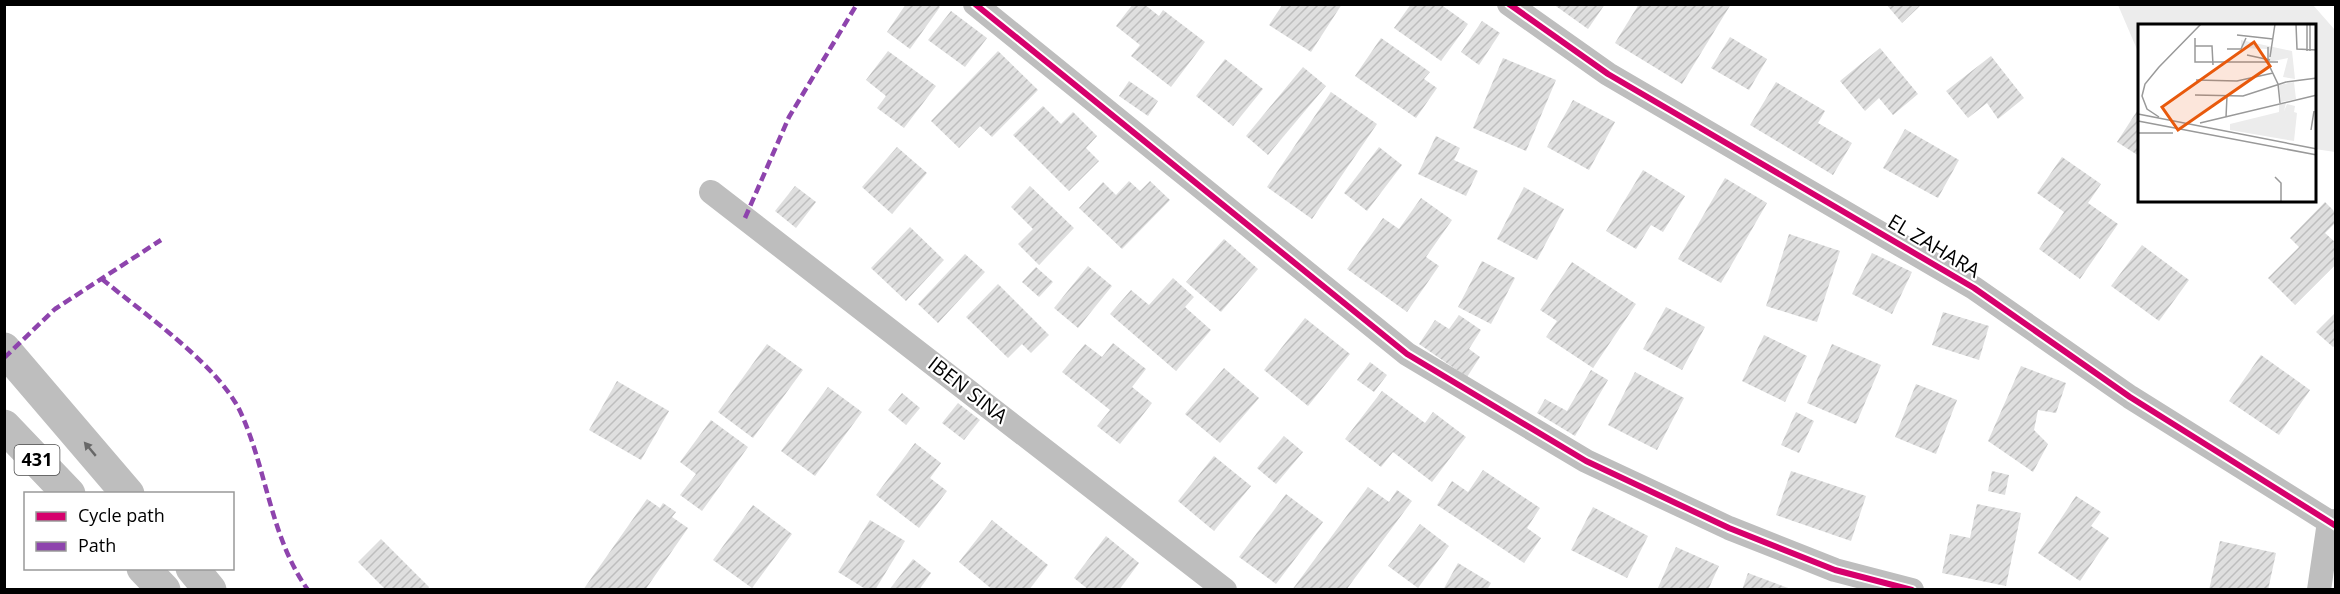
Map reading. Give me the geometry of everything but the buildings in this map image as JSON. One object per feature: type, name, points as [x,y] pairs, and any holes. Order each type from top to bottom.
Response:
[{"type":"highway","points":[[4,349],[126,492]]},
{"type":"highway","name":"431","points":[[4,426],[67,492]]},
{"type":"highway","points":[[145,570],[164,590]]},
{"type":"highway","points":[[194,570],[210,590]]},
{"type":"street","points":[[975,4],[1407,354],[1586,461],[1708,518],[1835,570],[1912,590]]},
{"type":"street","name":"EL ZAHARA","points":[[1509,4],[1608,74],[1974,288],[2130,396],[2333,523]]},
{"type":"street","name":"IBEN SINA","points":[[711,192],[1225,590]]},
{"type":"street","points":[[2319,590],[2333,523]]},
{"type":"shaded area","points":[[2118,5],[2313,5],[2335,30],[2335,152],[2316,149],[2316,24],[2138,24],[2138,52]]},
{"type":"marked path","points":[[745,218],[789,117],[857,4]]},
{"type":"marked path","points":[[4,358],[55,309],[161,240]]},
{"type":"marked path","points":[[102,279],[178,340],[215,375],[229,393],[249,433],[285,548],[308,590]]},
{"type":"cycle path","points":[[975,4],[1407,354],[1586,461],[1729,528],[1835,570],[1912,590]]},
{"type":"cycle path","points":[[1509,4],[1608,74],[1974,288],[2130,397],[2336,526]]}]
